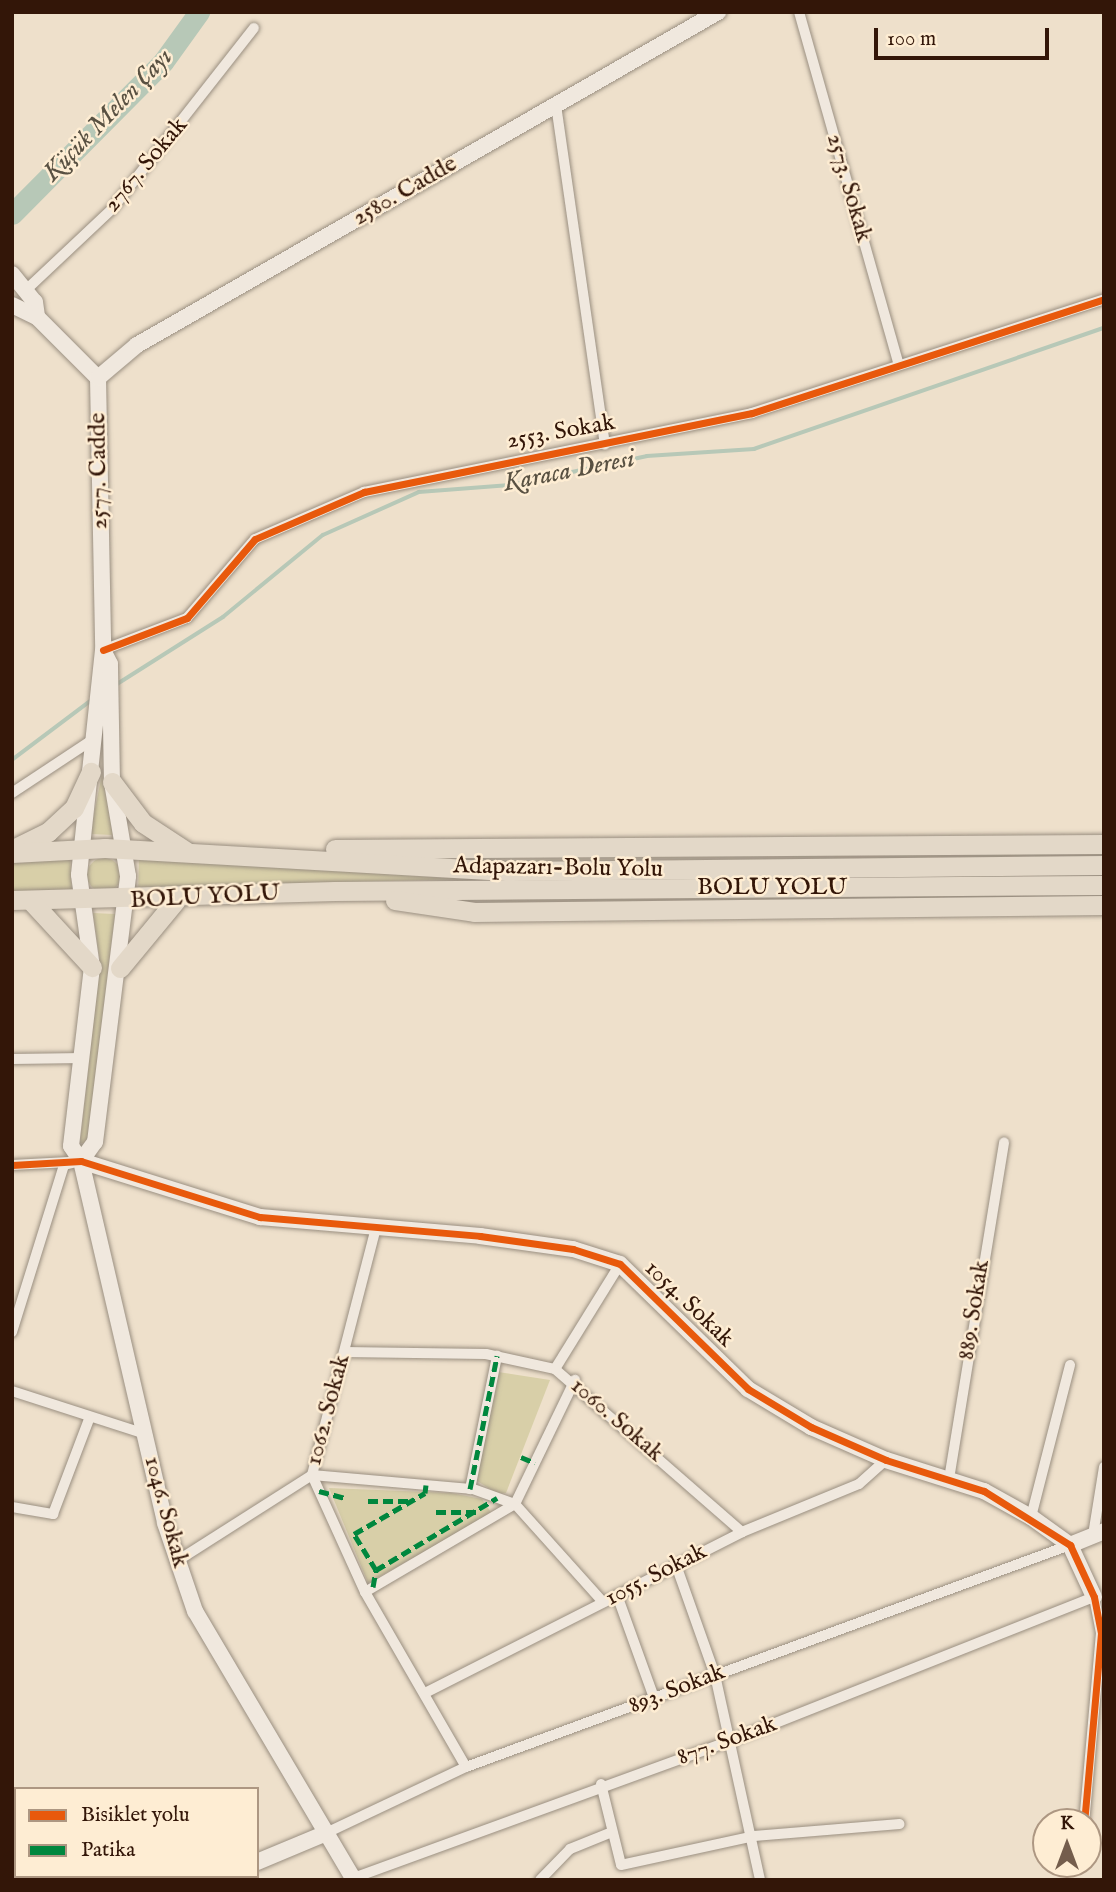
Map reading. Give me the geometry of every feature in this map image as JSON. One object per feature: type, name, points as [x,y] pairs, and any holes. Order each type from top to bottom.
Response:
[{"type":"highway","points":[[12,851],[48,832],[74,808],[91,772]]},
{"type":"highway","points":[[112,782],[143,823],[187,852]]},
{"type":"highway","points":[[261,856],[493,845],[1104,844]]},
{"type":"highway","name":"Adapazarı-Bolu Yolu","points":[[12,851],[125,849],[506,871],[1104,865]]},
{"type":"highway","name":"BOLU YOLU","points":[[22,901],[115,902],[335,891],[1104,886]]},
{"type":"highway","points":[[335,891],[474,912],[1104,905]]},
{"type":"highway","points":[[120,968],[176,900]]},
{"type":"highway","points":[[22,901],[92,967]]},
{"type":"main road","name":"2580. Cadde","points":[[98,378],[137,345],[718,12]]},
{"type":"main road","points":[[12,274],[26,290],[37,317]]},
{"type":"main road","points":[[12,305],[37,317]]},
{"type":"main road","name":"2577. Cadde","points":[[37,317],[98,378],[103,663]]},
{"type":"main road","points":[[81,1161],[95,1142],[120,968],[115,902],[125,849],[112,782],[110,718],[103,663]]},
{"type":"main road","name":"1046. Sokak","points":[[103,663],[82,850],[84,902],[92,967],[84,1058],[71,1146],[81,1161],[177,1561],[195,1611],[352,1879]]},
{"type":"main road","name":"1054. Sokak","points":[[81,1161],[260,1217],[375,1232],[560,1247],[620,1264],[748,1389],[811,1427],[886,1460],[949,1479],[1031,1517],[1070,1545]]},
{"type":"main road","name":"893. Sokak","points":[[1070,1545],[1099,1533]]},
{"type":"main road","points":[[1070,1545],[1100,1598]]},
{"type":"main road","name":"893. Sokak","points":[[259,1861],[324,1834]]},
{"type":"street","name":"2573. Sokak","points":[[799,12],[898,363]]},
{"type":"street","name":"2767. Sokak","points":[[26,290],[112,209],[254,28]]},
{"type":"street","points":[[556,105],[605,444]]},
{"type":"street","name":"2553. Sokak","points":[[103,663],[187,618],[255,539],[365,492],[752,413],[898,363],[1104,299]]},
{"type":"street","points":[[12,793],[95,735]]},
{"type":"street","points":[[12,1059],[84,1058]]},
{"type":"street","name":"889. Sokak","points":[[949,1479],[1004,1142]]},
{"type":"street","points":[[12,1165],[81,1161]]},
{"type":"street","points":[[12,1332],[64,1164],[81,1161]]},
{"type":"street","name":"1062. Sokak","points":[[177,1561],[312,1475],[375,1232]]},
{"type":"street","points":[[555,1369],[620,1264]]},
{"type":"street","name":"1060. Sokak","points":[[344,1352],[497,1356],[555,1369],[575,1380],[743,1532]]},
{"type":"street","points":[[470,1489],[497,1356]]},
{"type":"street","points":[[1031,1517],[1070,1365]]},
{"type":"street","points":[[365,1592],[515,1504],[575,1380]]},
{"type":"street","points":[[12,1391],[89,1419],[145,1434]]},
{"type":"street","points":[[12,1507],[53,1514],[89,1419]]},
{"type":"street","name":"1055. Sokak","points":[[425,1693],[743,1532],[859,1484],[886,1460]]},
{"type":"street","points":[[1099,1533],[1104,1467]]},
{"type":"street","points":[[466,1767],[365,1592],[312,1475],[470,1489],[515,1504],[603,1602]]},
{"type":"street","name":"893. Sokak","points":[[324,1834],[466,1767],[1070,1545]]},
{"type":"street","points":[[676,1565],[715,1675],[754,1836],[760,1880]]},
{"type":"street","points":[[617,1595],[654,1698]]},
{"type":"street","points":[[1085,1808],[1101,1633],[1100,1598]]},
{"type":"street","name":"877. Sokak","points":[[352,1879],[601,1784],[730,1741],[1100,1598]]},
{"type":"street","points":[[601,1784],[621,1865],[754,1836],[900,1824]]},
{"type":"street","points":[[540,1880],[570,1849],[612,1832]]},
{"type":"shaded area","points":[[102,774],[113,835],[90,834]]},
{"type":"shaded area","points":[[70,855],[72,894],[12,891],[12,860]]},
{"type":"shaded area","points":[[139,855],[460,879],[279,884],[138,896]]},
{"type":"shaded area","points":[[104,858],[116,863],[121,875],[116,887],[104,892],[92,887],[87,875],[92,863]]},
{"type":"shaded area","points":[[93,913],[115,914],[87,1143],[80,1143],[100,962]]},
{"type":"shaded area","points":[[498,1372],[550,1380],[506,1493],[498,1494],[474,1479]]},
{"type":"shaded area","points":[[329,1488],[451,1493],[482,1499],[492,1514],[368,1583]]},
{"type":"waterway","name":"Küçük Melen Çayı","points":[[12,214],[163,62],[199,12]]},
{"type":"waterway","name":"Karaca Deresi","points":[[114,686],[223,617],[323,535],[419,492],[511,485],[647,456],[754,449],[1104,328]]},
{"type":"waterway","name":"Karaca Deresi","points":[[12,760],[93,699]]},
{"type":"marked path","points":[[470,1489],[497,1356]]},
{"type":"marked path","points":[[521,1457],[535,1463]]},
{"type":"marked path","points":[[376,1570],[354,1534],[425,1493],[426,1485]]},
{"type":"marked path","points":[[319,1491],[345,1498]]},
{"type":"marked path","points":[[373,1587],[376,1570],[497,1498]]},
{"type":"marked path","points":[[368,1501],[411,1501]]},
{"type":"marked path","points":[[436,1512],[476,1512]]},
{"type":"cycle path","points":[[103,650],[187,618],[255,539],[364,492],[752,413],[1104,299]]},
{"type":"cycle path","points":[[12,1165],[81,1161],[260,1217],[480,1236],[573,1249],[620,1264],[748,1389],[811,1427],[886,1460],[984,1491],[1070,1545],[1094,1597],[1101,1633],[1085,1808]]}]
